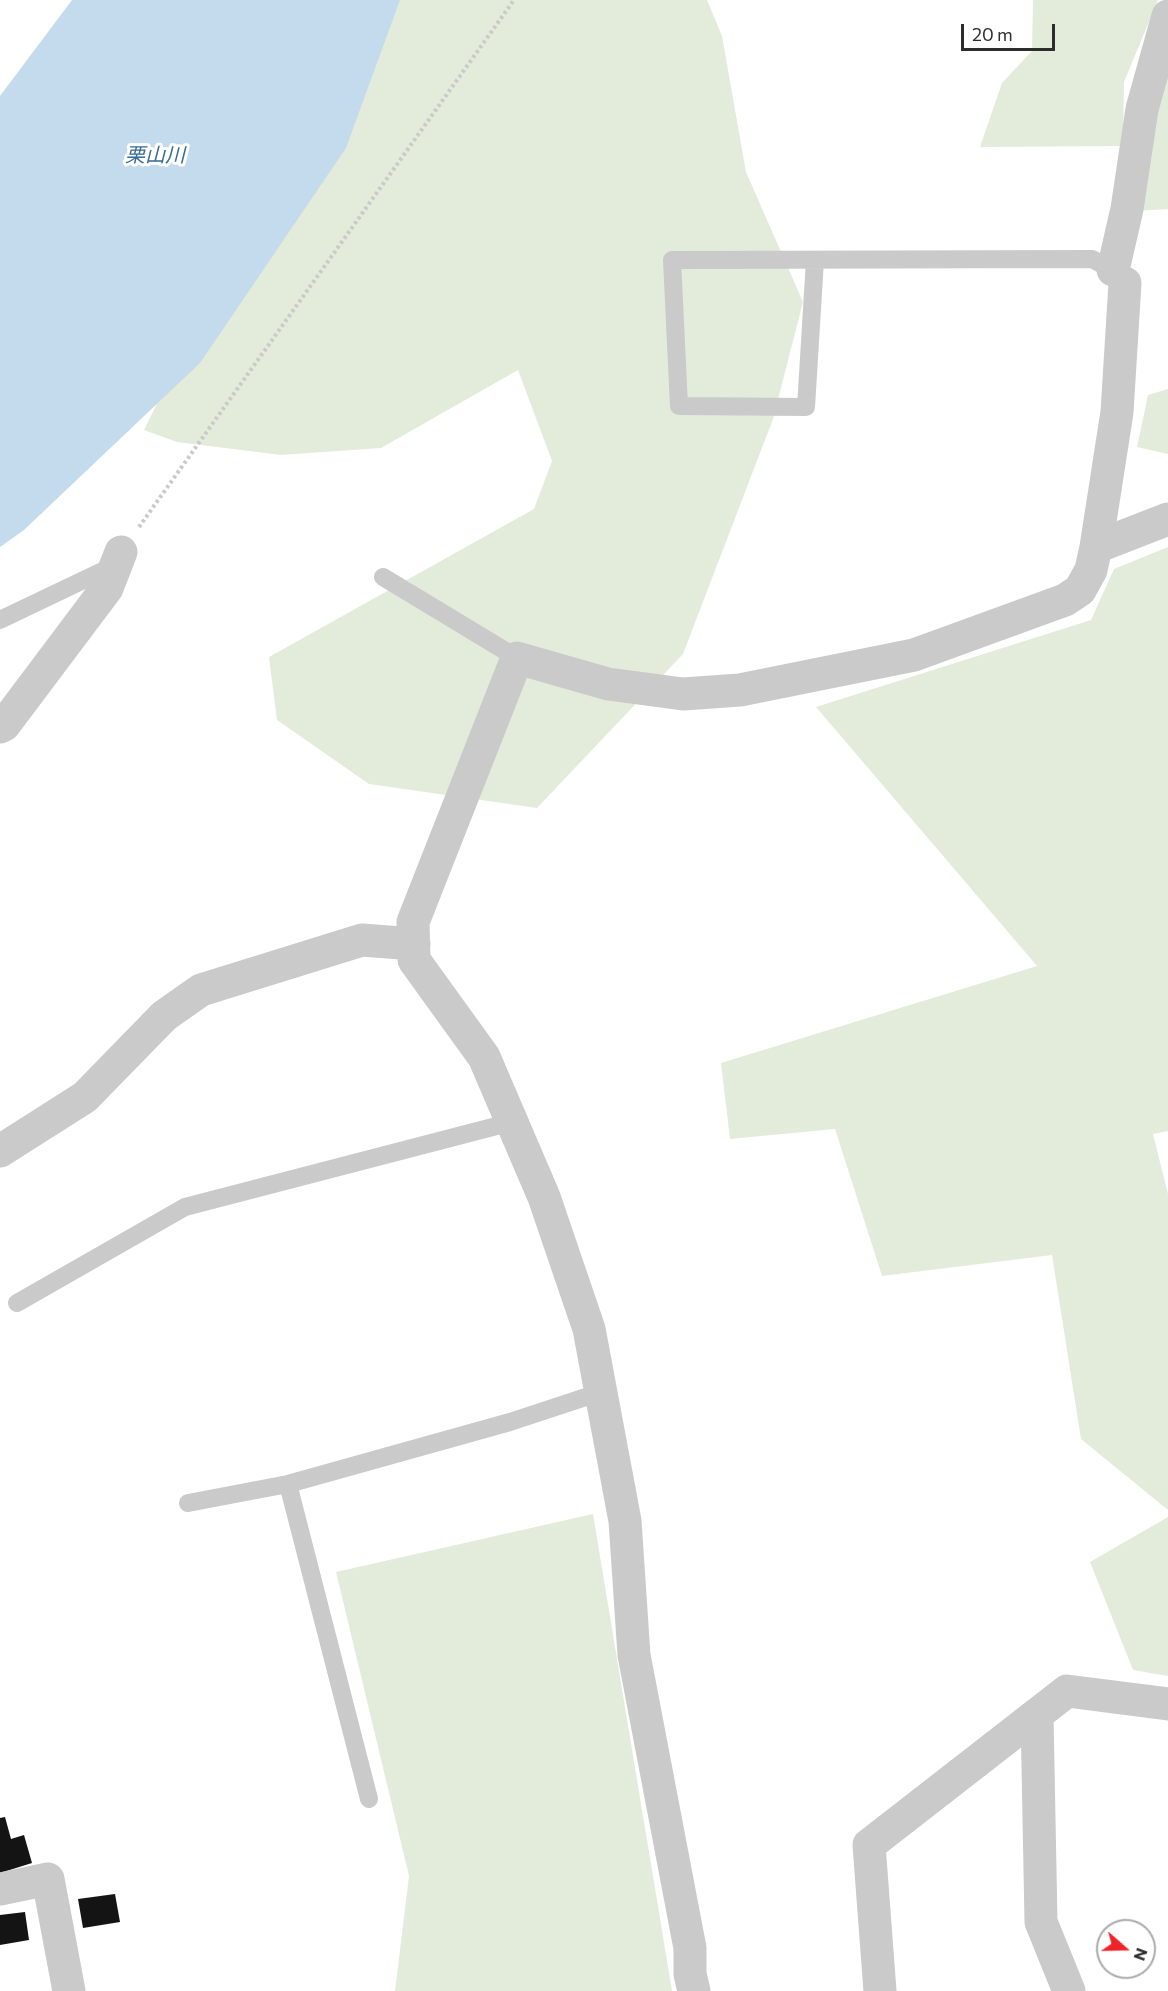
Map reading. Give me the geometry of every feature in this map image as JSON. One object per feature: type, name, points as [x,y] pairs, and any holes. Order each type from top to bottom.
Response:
[{"type":"street","points":[[694,1991],[690,1974],[690,1948],[634,1655],[625,1521],[589,1329],[544,1197],[484,1057],[414,960],[413,922],[517,658],[608,684],[683,694],[740,690],[914,656],[1065,600],[1080,590],[1091,570],[1096,548],[1118,412],[1119,277],[1126,208],[1142,109],[1168,16]]},
{"type":"street","points":[[1096,548],[1168,519]]},
{"type":"street","points":[[0,727],[4,725],[107,588],[118,558]]},
{"type":"street","points":[[0,1151],[84,1097],[164,1016],[201,990],[362,940],[414,944]]},
{"type":"street","points":[[880,1991],[868,1845],[1067,1691],[1168,1704]]},
{"type":"street","points":[[1037,1715],[1041,1922],[1070,1991]]},
{"type":"street","points":[[0,1889],[48,1879],[69,1991]]},
{"type":"lane","points":[[814,260],[806,407],[679,406],[672,260],[1092,259],[1119,277]]},
{"type":"lane","points":[[0,620],[118,558]]},
{"type":"lane","points":[[383,577],[517,658]]},
{"type":"lane","points":[[17,1302],[185,1207],[512,1122]]},
{"type":"lane","points":[[188,1503],[288,1484],[510,1422],[600,1392]]},
{"type":"lane","points":[[288,1484],[369,1799]]},
{"type":"path","points":[[118,558],[514,0]]},
{"type":"green space","points":[[356,0],[707,0],[722,36],[746,172],[803,302],[773,419],[683,654],[537,808],[369,784],[277,720],[269,657],[534,509],[552,461],[518,370],[381,448],[281,455],[177,442],[144,430]]},
{"type":"green space","points":[[1033,0],[1158,0],[1124,82],[1123,146],[980,147],[1002,83],[1032,51]]},
{"type":"green space","points":[[1168,53],[1168,209],[1136,211]]},
{"type":"green space","points":[[1168,389],[1168,454],[1137,447],[1148,395]]},
{"type":"green space","points":[[1168,547],[1168,1131],[1153,1134],[1168,1194],[1168,1510],[1081,1439],[1052,1255],[882,1276],[835,1129],[730,1139],[721,1063],[1037,966],[816,707],[1091,620],[1114,569]]},
{"type":"green space","points":[[593,1514],[672,1991],[395,1991],[409,1876],[336,1572]]},
{"type":"green space","points":[[1168,1517],[1168,1676],[1133,1670],[1090,1562]]},
{"type":"water","name":"栗山川","points":[[72,0],[400,0],[346,148],[200,363],[24,530],[0,547],[0,96]]},
{"type":"building","points":[[5,1817],[11,1839],[24,1835],[32,1863],[0,1873],[0,1818]]},
{"type":"building","points":[[115,1894],[120,1922],[83,1928],[78,1899]]},
{"type":"building","points":[[25,1912],[29,1940],[0,1945],[0,1915]]}]
